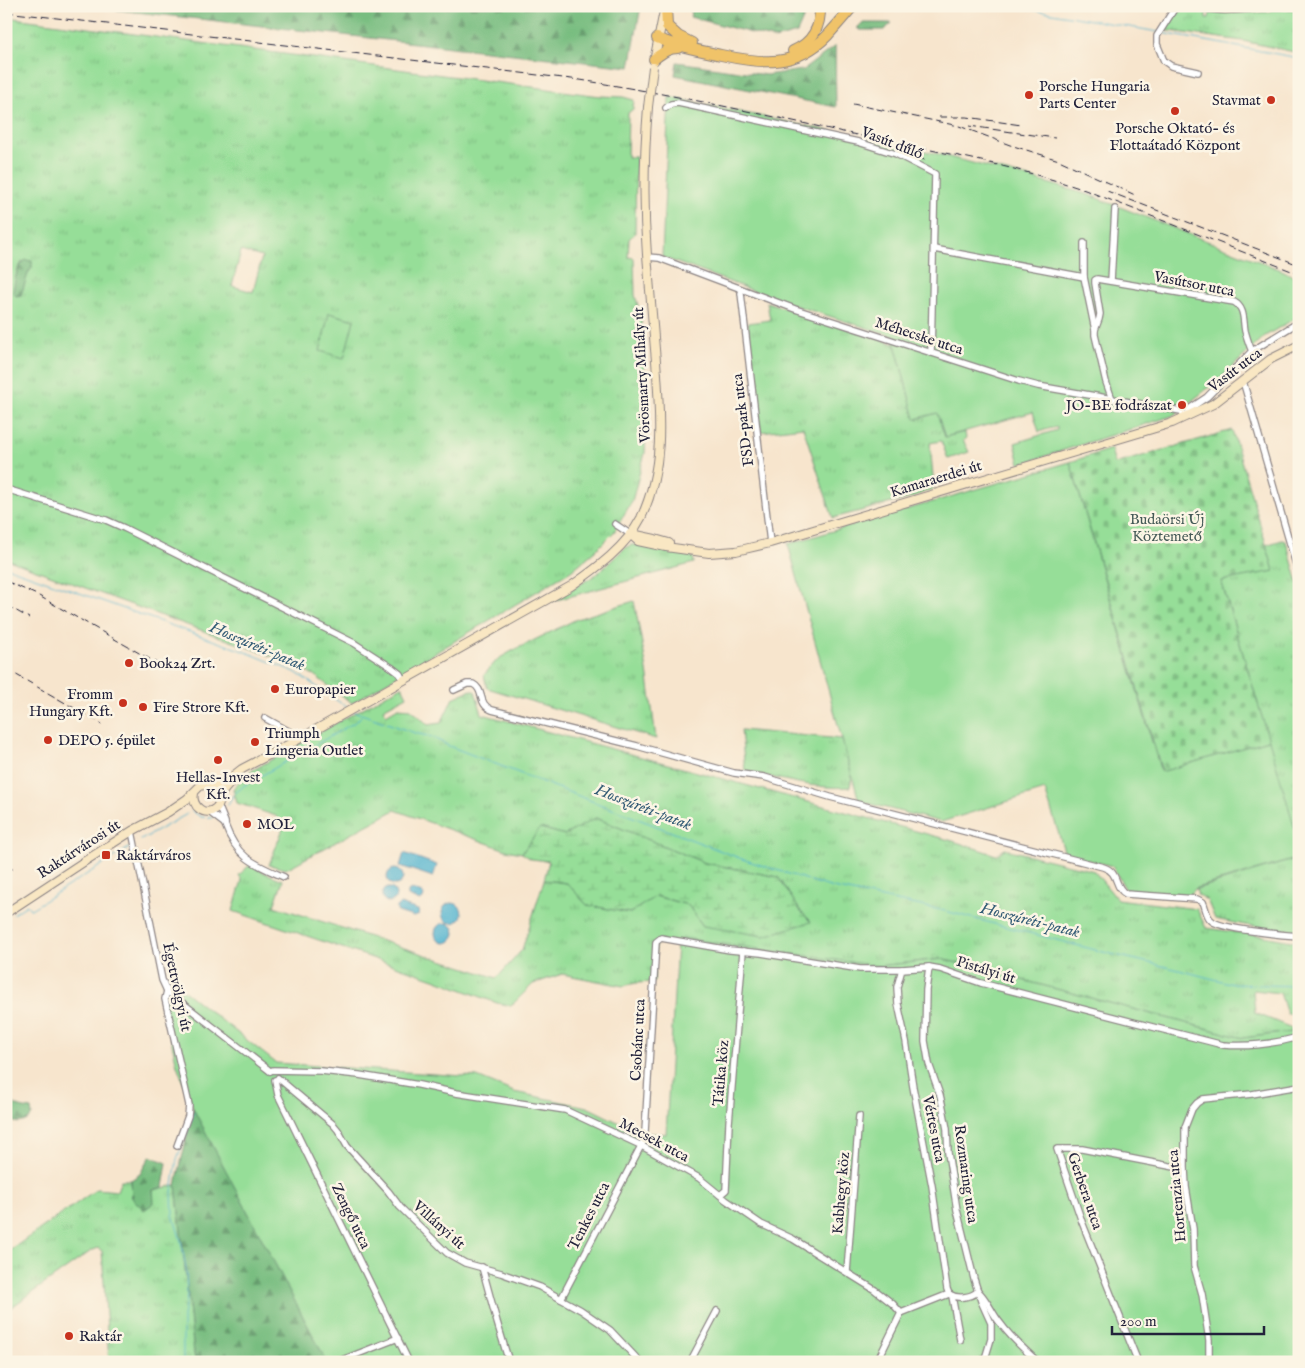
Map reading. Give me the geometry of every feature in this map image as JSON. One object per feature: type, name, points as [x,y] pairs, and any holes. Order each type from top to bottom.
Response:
[{"type":"highway","points":[[665,6],[668,26],[688,45]]},
{"type":"highway","points":[[657,38],[667,43],[753,55],[773,56],[786,54],[799,49],[812,38],[818,26],[821,13],[820,6]]},
{"type":"highway","points":[[653,63],[664,51],[688,45],[744,60],[783,61],[805,53],[821,42],[853,6]]},
{"type":"street","name":"Vörösmarty Mihály út","points":[[403,680],[571,586],[610,556],[630,534],[640,519],[654,478],[659,457],[660,438],[659,398],[647,257],[644,176],[648,106],[653,63],[665,6]]},
{"type":"street","points":[[1176,6],[1161,28],[1157,36],[1157,44],[1164,61],[1171,66],[1198,72]]},
{"type":"street","points":[[1200,6],[1222,10],[1264,6]]},
{"type":"street","name":"Vasút dűlő","points":[[666,108],[678,102],[858,142],[896,154],[935,174],[931,353]]},
{"type":"street","points":[[1111,281],[1115,209]]},
{"type":"street","points":[[1084,242],[1084,277],[1106,382],[1112,399]]},
{"type":"street","points":[[934,249],[1084,277]]},
{"type":"street","name":"Méhecske utca","points":[[647,257],[659,258],[795,309],[1038,386],[1181,411],[1187,417]]},
{"type":"street","name":"Vasútsor utca","points":[[1095,330],[1100,314],[1095,283],[1097,279],[1234,302],[1241,308],[1252,351]]},
{"type":"street","name":"FSD-park utca","points":[[741,293],[770,543]]},
{"type":"street","points":[[1187,417],[1189,409],[1207,397],[1252,351],[1299,322]]},
{"type":"street","name":"Vasút utca","points":[[1187,417],[1213,404],[1271,359],[1299,345]]},
{"type":"street","points":[[1243,381],[1299,575]]},
{"type":"street","name":"Kamaraerdei út","points":[[630,534],[638,541],[708,553],[727,552],[770,543],[1134,435],[1187,417]]},
{"type":"street","points":[[6,489],[106,520],[124,528],[354,642],[391,667],[400,674],[403,680]]},
{"type":"street","points":[[640,519],[640,525],[644,532],[655,539]]},
{"type":"street","points":[[615,524],[630,534]]},
{"type":"street","name":"Kamaraerdei út","points":[[630,534],[655,539],[690,550]]},
{"type":"street","name":"Raktárvárosi út","points":[[168,812],[203,784],[214,786],[224,783],[242,769],[403,680]]},
{"type":"street","points":[[454,690],[467,684],[473,684],[479,688],[484,704],[488,709],[637,746],[734,773],[764,777],[830,797],[1094,864],[1112,871],[1121,890],[1126,894],[1197,899],[1204,904],[1210,919],[1218,924],[1299,936]]},
{"type":"street","points":[[265,718],[301,738]]},
{"type":"street","name":"Raktárvárosi út","points":[[208,811],[215,808],[227,786],[248,767]]},
{"type":"street","points":[[194,793],[193,799],[200,810],[208,811],[225,824],[219,801],[219,792],[214,786]]},
{"type":"street","name":"Raktárvárosi út","points":[[6,913],[132,831],[183,806],[196,806]]},
{"type":"street","points":[[225,825],[231,840],[247,858],[257,865],[284,877]]},
{"type":"street","name":"Égettvölgyi út","points":[[132,831],[162,980],[167,991],[165,999],[189,1105],[188,1116],[177,1146]]},
{"type":"street","name":"Pistályi út","points":[[661,938],[860,969],[929,967],[940,969],[1000,988],[1223,1045],[1260,1045],[1299,1037]]},
{"type":"street","name":"Csobánc utca","points":[[640,1145],[643,1142],[645,1132],[656,942],[661,938]]},
{"type":"street","name":"Tátika köz","points":[[720,1195],[726,1190],[729,1123],[743,951]]},
{"type":"street","name":"Rozmaring utca","points":[[929,967],[925,1025],[926,1054],[944,1108],[954,1197],[969,1261],[978,1291],[984,1296],[993,1314],[1002,1326],[1038,1362]]},
{"type":"street","name":"Vértes utca","points":[[902,969],[897,987],[898,1004],[932,1186],[940,1242],[960,1340]]},
{"type":"street","points":[[167,991],[274,1071],[269,1077],[272,1080],[276,1079]]},
{"type":"street","name":"Mecsek utca","points":[[274,1071],[321,1071],[358,1075],[565,1110],[640,1145],[699,1178],[761,1224],[793,1239],[885,1297],[901,1313]]},
{"type":"street","name":"Villányi út","points":[[276,1079],[338,1130],[347,1146],[400,1207],[438,1246],[465,1263],[540,1287],[561,1299],[610,1330],[640,1362]]},
{"type":"street","name":"Zengő utca","points":[[276,1079],[278,1095],[409,1362]]},
{"type":"street","name":"Hortenzia utca","points":[[1209,1362],[1209,1340],[1202,1294],[1194,1266],[1193,1230],[1186,1187],[1185,1127],[1192,1108],[1200,1100],[1299,1086]]},
{"type":"street","name":"Kabhegy köz","points":[[847,1272],[860,1116]]},
{"type":"street","name":"Tenkes utca","points":[[561,1299],[640,1145]]},
{"type":"street","name":"Gerbera utca","points":[[1138,1362],[1082,1222],[1057,1149],[1082,1149],[1185,1169]]},
{"type":"street","points":[[482,1267],[509,1362]]},
{"type":"street","points":[[877,1362],[901,1313],[950,1295],[967,1296],[976,1294],[978,1291],[980,1301],[991,1323],[991,1339],[984,1362]]},
{"type":"street","points":[[690,1362],[717,1311]]},
{"type":"street","points":[[337,1362],[398,1338]]},
{"type":"green space","points":[[82,6],[641,6],[630,67]]},
{"type":"green space","points":[[692,6],[805,6],[806,12],[797,33],[775,39],[690,17]]},
{"type":"green space","points":[[1186,8],[1206,12],[1206,18],[1209,18],[1210,13],[1270,12],[1272,10],[1299,9],[1299,53],[1243,41],[1163,30],[1176,14]]},
{"type":"green space","points":[[6,17],[600,96],[623,97],[634,100],[633,109],[628,113],[627,157],[636,157],[635,233],[629,239],[628,257],[634,258],[635,295],[641,316],[646,405],[645,453],[632,501],[614,532],[571,571],[352,703],[314,675],[272,656],[6,559]],"holes":[[[241,251],[262,257],[253,292],[232,286]],[[22,262],[32,268],[13,292],[17,272]]]},
{"type":"green space","points":[[862,23],[892,23],[884,30],[860,30],[857,28]]},
{"type":"green space","points":[[835,46],[836,107],[675,75],[677,62],[766,75],[803,70]]},
{"type":"green space","points":[[669,97],[934,153],[1089,195],[1284,271],[1299,280],[1299,316],[1265,336],[1223,376],[1172,416],[1020,464],[1015,443],[1057,430],[1057,427],[1039,432],[1033,412],[945,437],[937,413],[915,419],[893,336],[784,302],[662,257]]},
{"type":"green space","points":[[26,260],[32,261],[32,268],[29,271],[21,295],[16,296],[13,292],[16,274]]},
{"type":"green space","points":[[767,302],[895,344],[915,419],[937,413],[945,437],[965,432],[966,439],[963,440],[969,452],[948,459],[941,441],[930,443],[934,488],[911,498],[833,518],[803,427],[761,432],[748,323],[770,320]]},
{"type":"green space","points":[[329,313],[354,320],[344,358],[320,351]]},
{"type":"green space","name":"Budaörsi Új Köztemető","points":[[1232,430],[1274,571],[1221,581],[1269,740],[1162,772],[1070,462],[1111,449],[1115,464]]},
{"type":"green space","points":[[1070,462],[1161,772],[1269,740],[1299,843],[1299,858],[1196,888],[1189,896],[1126,890],[1112,866],[1065,854],[1045,790],[941,822],[859,801],[788,544]]},
{"type":"green space","points":[[1282,540],[1286,541],[1299,586],[1299,843],[1221,580],[1274,571],[1266,545]]},
{"type":"green space","points":[[631,545],[687,555],[693,557],[694,563],[553,601],[597,574],[625,548]]},
{"type":"green space","points":[[634,601],[647,670],[656,739],[487,688],[484,675],[498,659],[577,619]]},
{"type":"green space","points":[[402,686],[407,696],[383,709],[386,715],[398,708],[411,709],[428,725],[441,723],[453,698],[471,690],[475,691],[482,714],[953,841],[996,855],[1005,849],[1094,871],[1117,899],[1197,909],[1206,928],[1296,942],[1299,935],[1299,1013],[1287,1014],[1280,993],[1253,990],[1255,1013],[1299,1031],[1243,1038],[942,959],[878,966],[682,939],[677,943],[656,942],[654,982],[623,986],[562,974],[533,984],[511,1006],[497,1003],[434,979],[233,911],[242,880],[239,875],[251,864],[263,872],[283,880],[274,906],[497,978],[522,950],[544,880],[567,883],[587,905],[630,913],[655,896],[688,905],[703,926],[811,921],[801,912],[778,877],[705,863],[596,818],[565,835],[540,828],[522,853],[506,850],[395,810],[286,869],[269,865],[284,826],[276,816],[237,803],[233,789],[246,774]]},
{"type":"green space","points":[[741,730],[842,739],[852,777],[850,787],[824,787],[745,771]]},
{"type":"green space","points":[[596,818],[705,863],[778,877],[801,912],[811,922],[764,936],[703,926],[688,905],[656,896],[630,913],[587,905],[567,883],[544,880],[549,861],[531,859],[522,853],[540,828],[565,835]]},
{"type":"green space","points":[[1299,858],[1299,931],[1245,925],[1215,919],[1207,900],[1198,895],[1196,889]]},
{"type":"green space","points":[[682,938],[878,966],[942,959],[1243,1038],[1299,1031],[1299,1362],[327,1362],[193,1108],[177,1065],[160,993],[170,980],[276,1063],[477,1077],[514,1092],[587,1107],[630,1128],[647,1133],[666,1134],[677,943]]},
{"type":"green space","points":[[6,1094],[16,1105],[31,1109],[32,1115],[30,1118],[24,1122],[17,1123],[8,1118]]},
{"type":"green space","points":[[193,1108],[327,1362],[195,1362],[176,1185]]},
{"type":"green space","points":[[150,1156],[167,1163],[163,1187],[153,1190],[154,1203],[144,1210],[132,1198],[131,1180],[140,1174]]},
{"type":"green space","points":[[121,1180],[131,1180],[132,1198],[153,1190],[176,1185],[195,1362],[109,1362],[102,1251],[98,1248],[6,1311],[6,1253],[97,1189],[117,1191]]},
{"type":"water","points":[[404,853],[437,865],[433,877],[400,866]]},
{"type":"water","points":[[395,869],[401,871],[403,877],[401,883],[395,885],[389,883],[387,877],[389,871]]},
{"type":"water","points":[[389,888],[394,890],[396,895],[394,900],[389,902],[384,900],[382,895],[384,890]]},
{"type":"water","points":[[411,889],[422,893],[424,895],[423,899],[420,901],[408,896],[408,891]]},
{"type":"water","points":[[452,903],[459,906],[462,913],[459,920],[452,923],[445,920],[442,913],[445,906]]},
{"type":"water","points":[[400,904],[418,910],[419,915],[414,917],[398,912],[396,908]]},
{"type":"water","points":[[445,923],[452,926],[455,933],[452,940],[445,943],[438,940],[435,933],[438,926]]},
{"type":"waterway","points":[[1013,6],[1158,32]]},
{"type":"waterway","points":[[1162,33],[1299,58]]},
{"type":"waterway","name":"Hosszúréti-patak","points":[[6,567],[246,652],[295,672],[348,708]]},
{"type":"waterway","name":"Hosszúréti-patak","points":[[353,711],[415,733],[432,737],[449,746],[742,859],[833,888],[941,910],[1233,984],[1299,986]]},
{"type":"waterway","points":[[228,805],[233,795],[245,785],[357,721],[361,716]]},
{"type":"waterway","points":[[192,811],[201,817],[212,818]]},
{"type":"waterway","points":[[141,840],[187,814]]},
{"type":"waterway","points":[[102,841],[110,837]]},
{"type":"waterway","points":[[87,850],[96,845]]},
{"type":"waterway","points":[[13,914],[27,905],[31,909],[129,848]]},
{"type":"waterway","points":[[77,859],[83,853]]},
{"type":"waterway","points":[[183,1362],[183,1316],[187,1296],[186,1268],[181,1241],[173,1215],[172,1192],[177,1159],[194,1113]]},
{"type":"railway","points":[[6,12],[580,80],[717,105],[969,158],[1056,181],[1085,190],[1299,274]]},
{"type":"railway","points":[[853,104],[959,126],[1010,145],[1059,160],[1135,195]]},
{"type":"railway","points":[[939,117],[967,117],[1021,125]]},
{"type":"railway","points":[[969,126],[1055,138]]},
{"type":"railway","points":[[895,148],[927,161]]},
{"type":"railway","points":[[1107,191],[1299,265]]},
{"type":"railway","points":[[6,581],[39,596],[169,670]]},
{"type":"railway","points":[[6,605],[29,618]]},
{"type":"railway","points":[[6,669],[102,724]]},
{"type":"railway","points":[[6,865],[14,870]]},
{"type":"place","name":"Porsche Hungaria Parts Center","points":[[1029,95]]},
{"type":"place","name":"Stavmat","points":[[1271,100]]},
{"type":"place","name":"Porsche Oktató- és Flottaátadó Központ","points":[[1175,111]]},
{"type":"place","name":"JO-BE fodrászat","points":[[1182,405]]},
{"type":"place","name":"Book24 Zrt.","points":[[129,663]]},
{"type":"place","name":"Europapier","points":[[275,689]]},
{"type":"place","name":"Fromm Hungary Kft.","points":[[123,703]]},
{"type":"place","name":"Fire Strore Kft.","points":[[143,707]]},
{"type":"place","name":"DEPO 5. épület","points":[[48,740]]},
{"type":"place","name":"Triumph Lingeria Outlet","points":[[255,742]]},
{"type":"place","name":"Hellas-Invest Kft.","points":[[218,760]]},
{"type":"place","name":"MOL","points":[[247,824]]},
{"type":"place","name":"Raktárváros","points":[[106,855]]},
{"type":"place","name":"Raktár","points":[[69,1336]]}]
